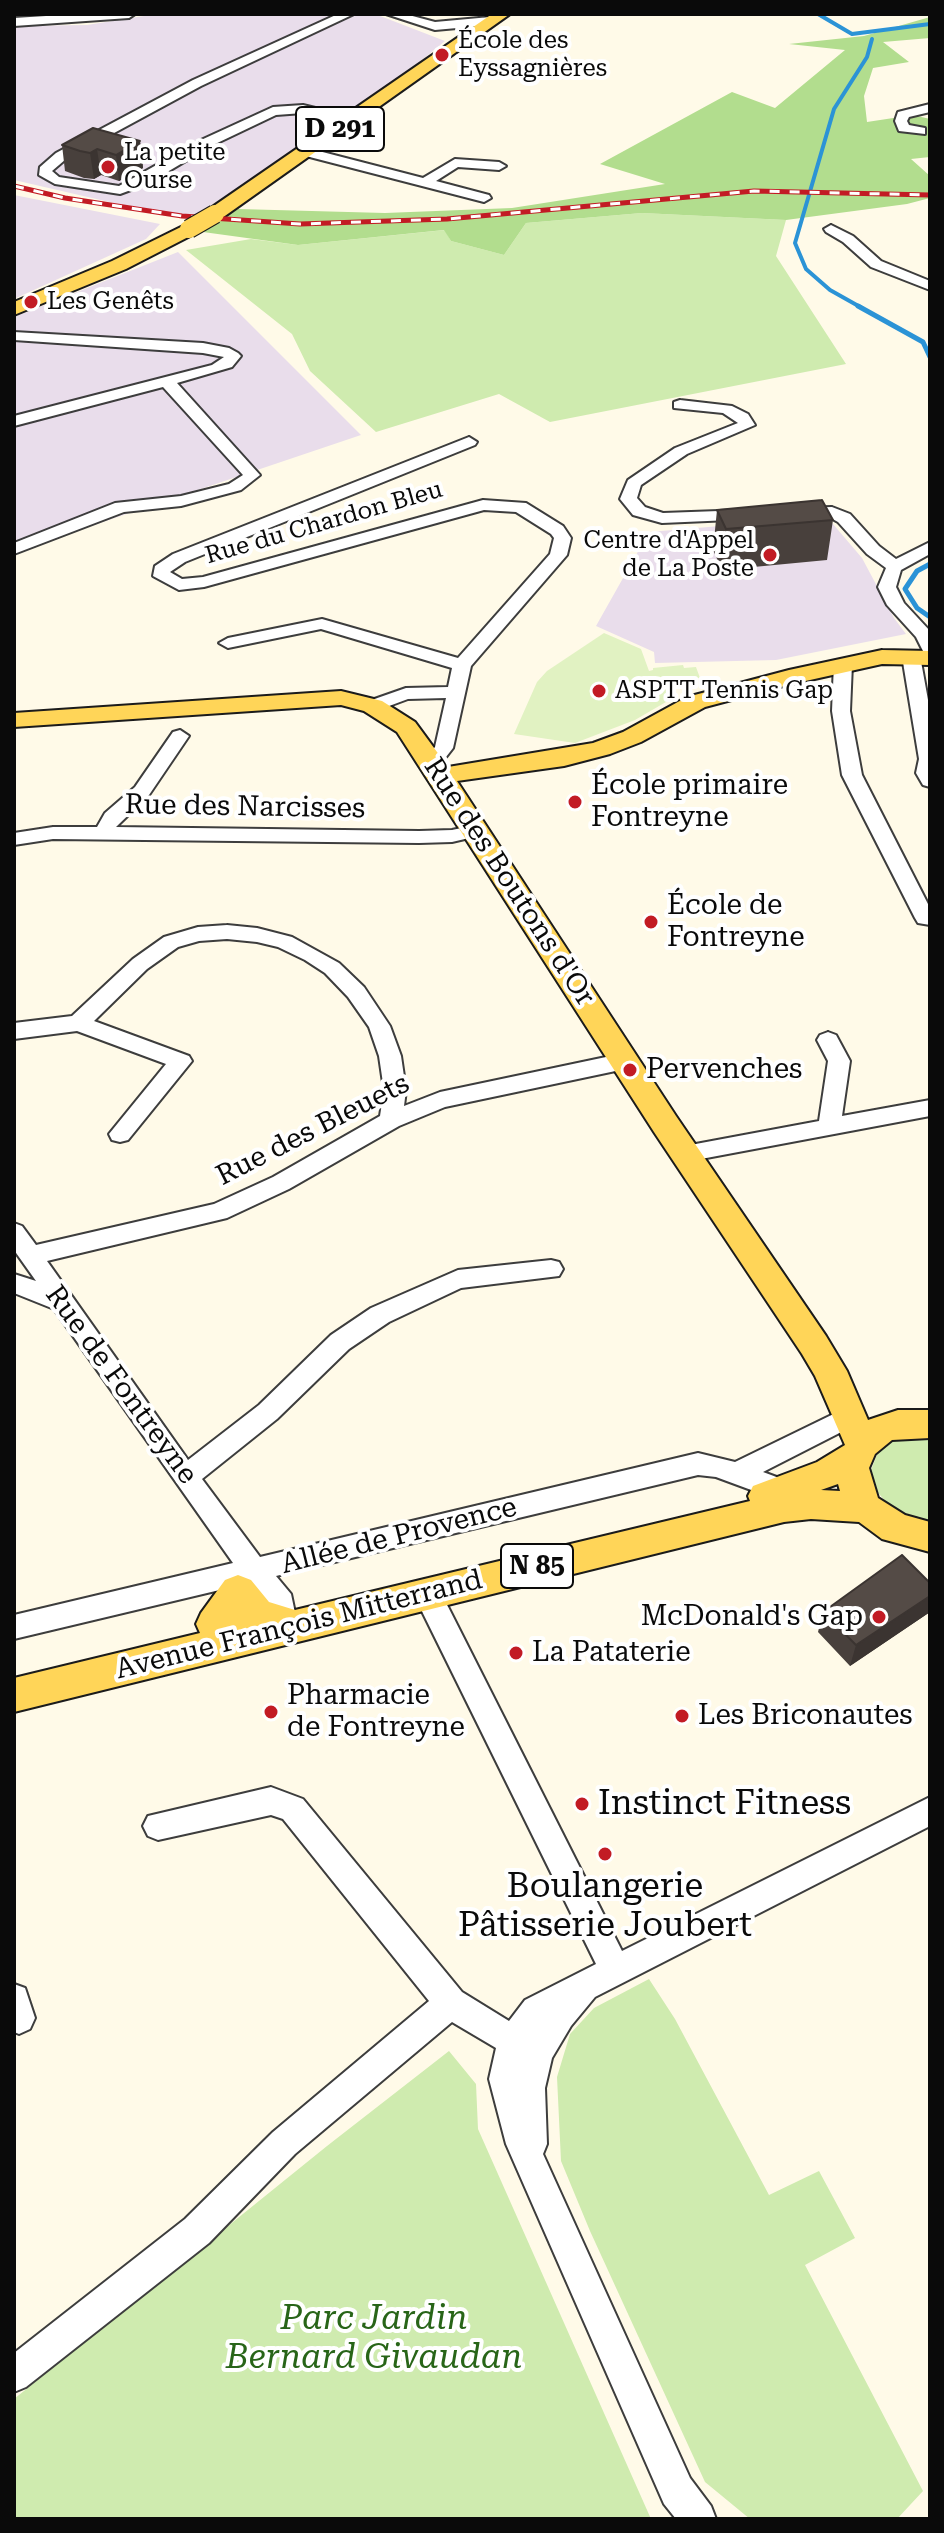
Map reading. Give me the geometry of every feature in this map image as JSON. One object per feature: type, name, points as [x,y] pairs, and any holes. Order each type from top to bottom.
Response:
[{"type":"main road","name":"D 291","points":[[14,309],[119,265],[215,214],[352,121],[462,33],[496,18]]},
{"type":"main road","points":[[436,769],[564,758],[632,737],[696,702],[843,664],[924,654]]},
{"type":"main road","name":"Rue des Boutons d'Or","points":[[14,720],[341,698],[373,706],[406,727],[830,1371],[856,1439],[852,1468],[866,1508]]},
{"type":"main road","name":"Rue des Boutons d'Or","points":[[830,1371],[871,1405],[918,1424]]},
{"type":"main road","name":"Avenue François Mitterrand","points":[[14,1695],[212,1635],[263,1600],[545,1549],[736,1504],[829,1472],[856,1439],[881,1429],[918,1424]]},
{"type":"main road","name":"Avenue François Mitterrand","points":[[263,1600],[427,1593],[784,1507],[811,1504],[866,1508]]},
{"type":"main road","points":[[866,1508],[895,1528],[929,1539]]},
{"type":"main road","points":[[212,1635],[263,1600]]},
{"type":"main road","name":"Avenue François Mitterrand","points":[[14,1677],[212,1635]]},
{"type":"street","points":[[14,22],[129,14]]},
{"type":"street","points":[[348,14],[197,83],[61,156],[45,170],[46,175],[55,180],[120,190],[273,111],[303,109],[352,121]]},
{"type":"street","points":[[392,14],[440,33],[462,33]]},
{"type":"street","points":[[408,20],[462,33]]},
{"type":"street","points":[[920,131],[904,128],[901,121],[903,115],[930,108]]},
{"type":"street","points":[[307,152],[484,198]]},
{"type":"street","points":[[425,183],[455,163],[499,166]]},
{"type":"street","points":[[831,229],[848,239],[876,264],[930,286]]},
{"type":"street","points":[[14,336],[203,348],[224,351],[233,356],[227,364],[14,421]]},
{"type":"street","points":[[14,549],[121,507],[181,501],[235,487],[252,475],[166,381]]},
{"type":"street","points":[[680,405],[726,409],[742,417],[747,425],[735,432],[692,445],[642,476],[629,490],[628,499],[632,505],[650,516],[678,520],[822,512],[838,515],[883,560],[895,567]]},
{"type":"street","name":"Rue du Chardon Bleu","points":[[436,769],[444,748],[462,665],[552,562],[562,547],[563,538],[557,530],[520,507],[496,504],[466,509],[191,584],[179,585],[162,576],[161,570],[179,558],[469,442]]},
{"type":"street","points":[[930,547],[895,567],[888,578],[887,587],[889,595],[924,635],[929,759],[926,773],[930,781]]},
{"type":"street","points":[[905,615],[930,628]]},
{"type":"street","points":[[228,643],[322,624],[462,665]]},
{"type":"street","points":[[843,664],[841,711],[852,775],[925,918],[930,918]]},
{"type":"street","points":[[373,706],[406,694],[455,692]]},
{"type":"street","points":[[103,834],[112,817],[142,791],[180,736]]},
{"type":"street","name":"Rue des Narcisses","points":[[14,839],[53,833],[419,837],[452,836],[475,831]]},
{"type":"street","points":[[78,1023],[140,964],[171,942],[198,934],[227,932],[285,942],[332,968],[356,992],[379,1026],[392,1068],[395,1090],[391,1120]]},
{"type":"street","points":[[14,1031],[78,1023],[189,1064],[120,1134]]},
{"type":"street","points":[[828,1040],[839,1061],[829,1127]]},
{"type":"street","name":"Rue des Bleuets","points":[[19,1243],[219,1212],[261,1194],[391,1120],[440,1100],[625,1061]]},
{"type":"street","points":[[685,1154],[930,1108]]},
{"type":"street","name":"Rue de Fontreyne","points":[[19,1243],[228,1537],[263,1600]]},
{"type":"street","points":[[186,1476],[268,1412],[340,1342],[380,1315],[458,1279],[551,1269]]},
{"type":"street","points":[[14,1283],[60,1301]]},
{"type":"street","points":[[737,1473],[856,1439]]},
{"type":"street","name":"Allée de Provence","points":[[14,1627],[263,1600],[698,1464],[737,1473],[781,1490]]},
{"type":"street","points":[[427,1593],[602,1978]]},
{"type":"street","points":[[158,1826],[271,1801],[293,1809],[451,2003],[478,2022],[526,2046]]},
{"type":"street","points":[[526,2046],[602,1978],[930,1811]]},
{"type":"street","points":[[14,2375],[197,2231],[284,2143],[451,2003]]},
{"type":"street","points":[[526,2046],[533,2166],[677,2491],[698,2519]]},
{"type":"shaded area","points":[[375,14],[445,41],[404,75],[194,216],[118,204],[14,180],[14,26],[87,25],[144,16]]},
{"type":"shaded area","points":[[14,195],[160,224],[146,239],[14,299]]},
{"type":"shaded area","points":[[178,252],[361,435],[14,552],[14,317]]},
{"type":"shaded area","points":[[827,517],[862,558],[906,634],[776,660],[655,663],[654,652],[596,626],[649,532]]},
{"type":"green space","points":[[930,17],[930,38],[883,42],[909,62],[873,68],[864,96],[867,122],[913,115],[930,119],[930,157],[911,159],[930,176],[930,198],[907,204],[786,220],[642,213],[526,223],[504,255],[451,241],[444,230],[298,245],[203,232],[238,209],[385,213],[512,208],[665,184],[600,164],[732,92],[775,108],[845,50],[789,44],[864,36]]},
{"type":"green space","points":[[642,213],[786,220],[776,256],[846,364],[550,422],[499,394],[376,432],[310,371],[292,334],[186,250],[251,239],[298,245],[445,230],[451,241],[504,255],[526,223]]},
{"type":"green space","name":"ASPTT Tennis Gap","points":[[604,633],[641,649],[649,671],[683,665],[684,668],[696,667],[700,678],[652,684],[678,695],[635,720],[575,743],[514,734],[537,682],[547,671]]},
{"type":"green space","points":[[907,1436],[930,1437],[930,1524],[892,1509],[874,1488],[871,1470],[878,1452],[891,1441]]},
{"type":"green space","points":[[649,1979],[675,2019],[769,2195],[819,2171],[855,2238],[805,2265],[923,2491],[897,2519],[750,2519],[705,2482],[561,2161],[557,2077],[570,2034],[594,2008]]},
{"type":"green space","name":"Parc Jardin Bernard Givaudan","points":[[449,2051],[476,2084],[478,2129],[651,2519],[14,2519],[14,2399]]},
{"type":"building","points":[[93,128],[140,141],[116,155],[97,149],[90,153],[62,145]]},
{"type":"building","points":[[822,500],[833,520],[726,529],[717,510]]},
{"type":"building","points":[[902,1555],[930,1583],[930,1596],[856,1645],[823,1612]]},
{"type":"waterway","points":[[818,14],[852,34],[930,24]]},
{"type":"waterway","points":[[862,308],[830,290],[806,269],[795,243],[834,109],[867,57],[872,39]]},
{"type":"waterway","points":[[858,306],[923,342],[930,357]]},
{"type":"waterway","points":[[930,564],[917,571],[905,589],[917,608],[930,617]]},
{"type":"railway","points":[[14,186],[65,198],[182,216],[300,224],[447,219],[754,191],[930,195]]},
{"type":"place","name":"École des Eyssagnières","points":[[442,55]]},
{"type":"place","name":"La petite Ourse","points":[[108,167]]},
{"type":"place","name":"Les Genêts","points":[[31,302]]},
{"type":"place","name":"Centre d'Appel de La Poste","points":[[770,555]]},
{"type":"place","name":"ASPTT Tennis Gap","points":[[599,691]]},
{"type":"place","name":"École primaire Fontreyne","points":[[575,802]]},
{"type":"place","name":"École de Fontreyne","points":[[651,922]]},
{"type":"place","name":"Pervenches","points":[[630,1070]]},
{"type":"place","name":"McDonald's Gap","points":[[879,1617]]},
{"type":"place","name":"La Pataterie","points":[[516,1653]]},
{"type":"place","name":"Pharmacie de Fontreyne","points":[[271,1712]]},
{"type":"place","name":"Les Briconautes","points":[[682,1716]]},
{"type":"place","name":"Instinct Fitness","points":[[582,1804]]},
{"type":"place","name":"Boulangerie Pâtisserie Joubert","points":[[605,1854]]}]
